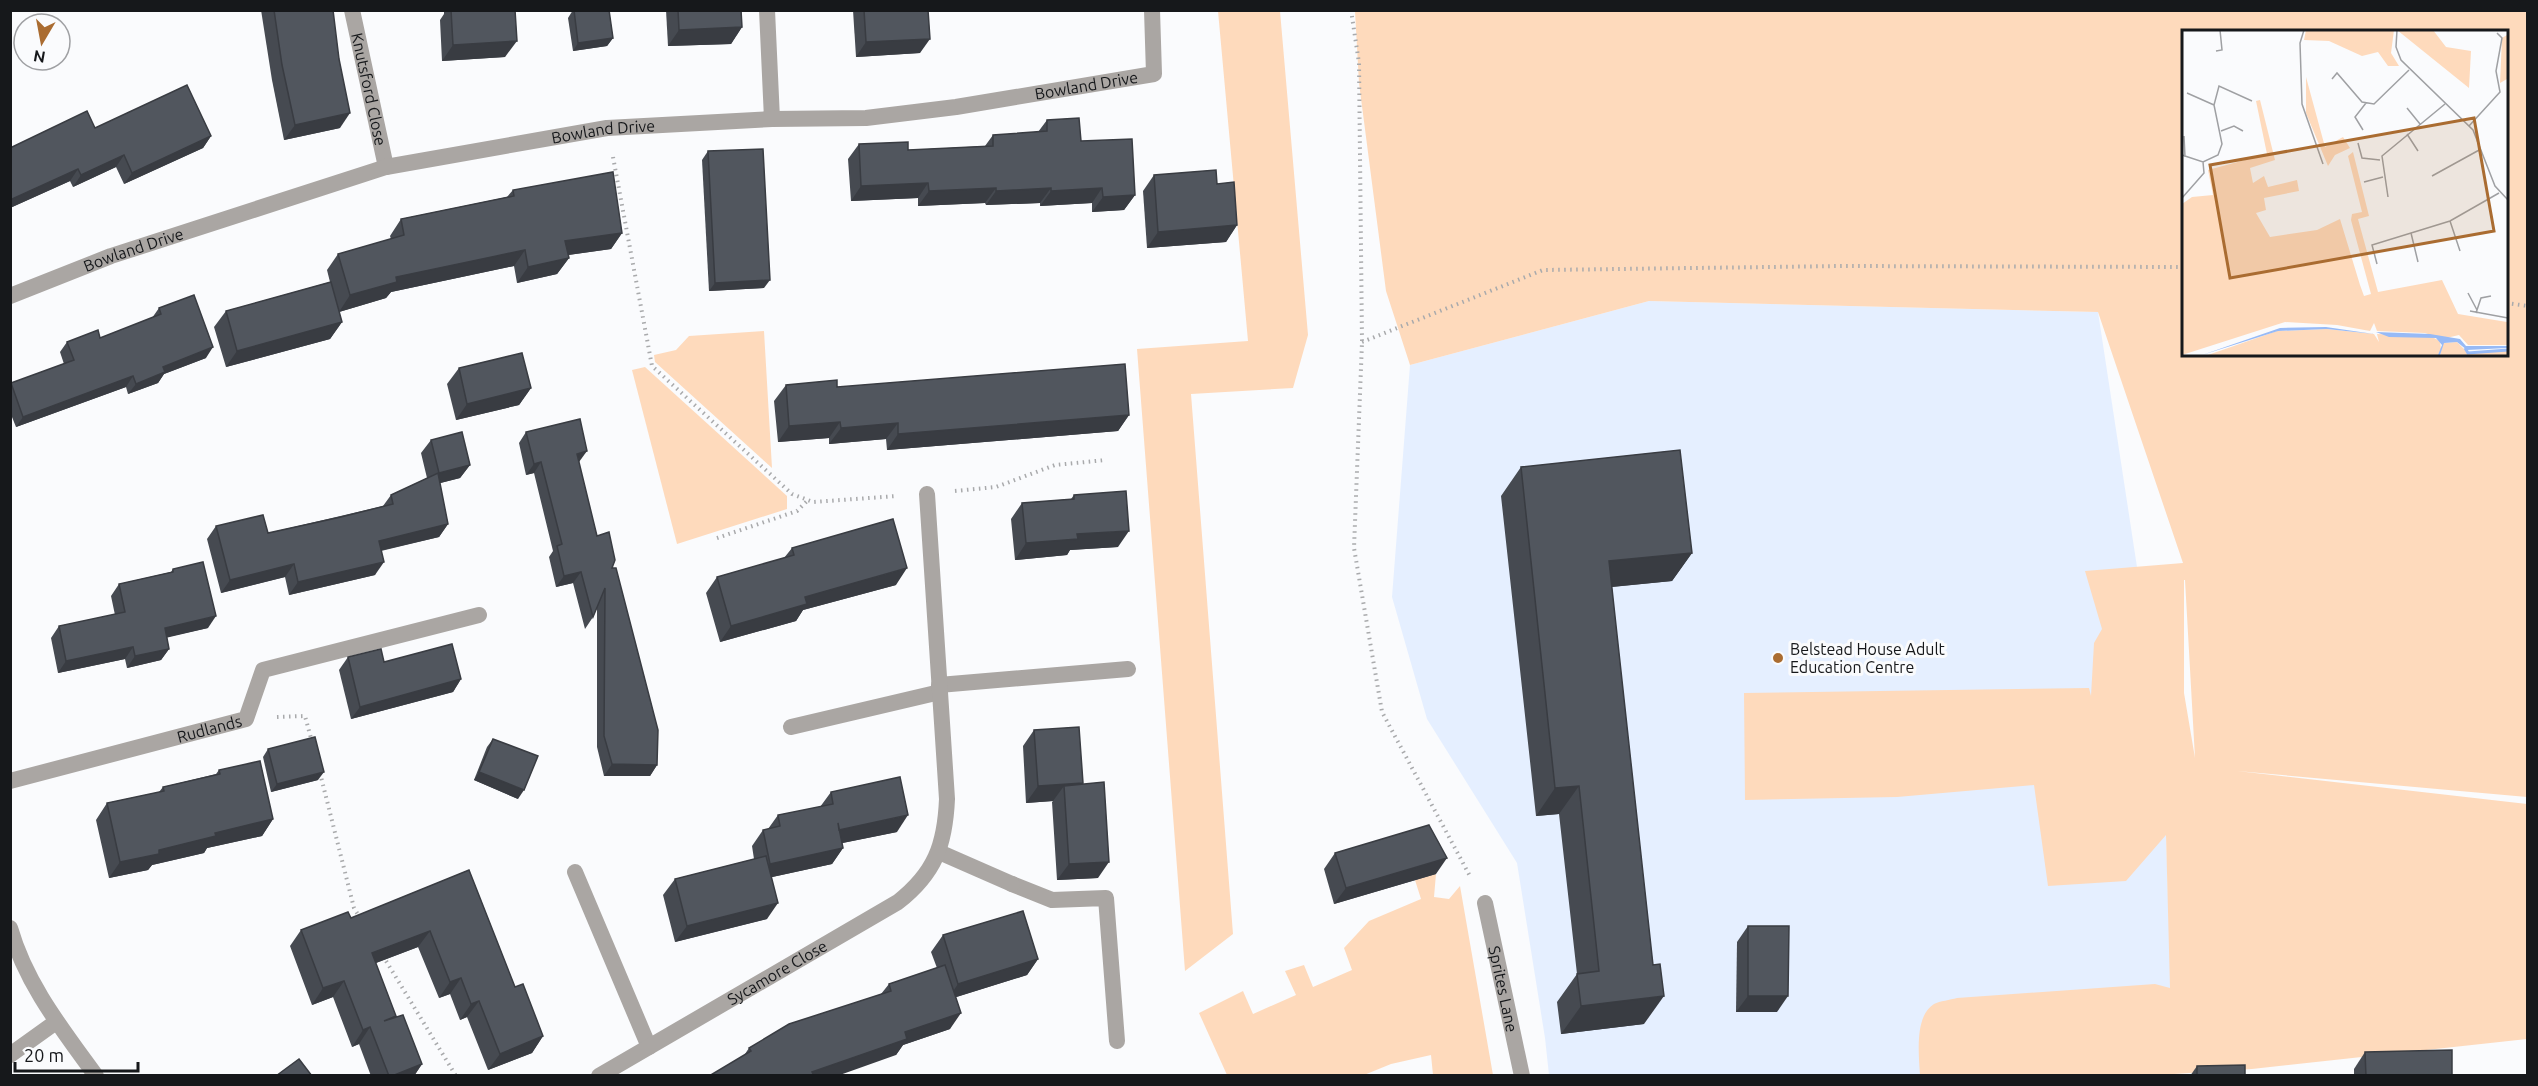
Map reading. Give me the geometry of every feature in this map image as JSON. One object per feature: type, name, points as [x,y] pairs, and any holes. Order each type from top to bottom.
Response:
[{"type":"street","name":"Knutsford Close","points":[[352,10],[386,167]]},
{"type":"street","points":[[767,10],[772,119]]},
{"type":"street","name":"Bowland Drive","points":[[10,296],[111,256],[386,167],[607,128],[772,119],[866,118],[956,107],[1155,74],[1152,10]]},
{"type":"street","name":"Sycamore Close","points":[[599,1076],[898,902],[919,885],[939,852],[944,836],[947,799],[927,494]]},
{"type":"street","name":"Rudlands","points":[[10,781],[246,719],[263,670],[479,615]]},
{"type":"street","points":[[791,727],[940,688],[1128,669]]},
{"type":"street","points":[[939,852],[1052,900],[1106,898],[1117,1041]]},
{"type":"street","points":[[575,872],[649,1047]]},
{"type":"street","name":"Sprites Lane","points":[[1485,903],[1522,1076]]},
{"type":"street","points":[[10,928],[30,978],[56,1022],[96,1076]]},
{"type":"street","points":[[10,1055],[56,1022]]},
{"type":"path","points":[[1351,10],[1359,63],[1362,342],[1354,548],[1382,712],[1485,903]]},
{"type":"path","points":[[607,128],[652,366],[792,494],[807,501],[927,494],[996,487],[1054,465],[1106,460]]},
{"type":"path","points":[[1362,342],[1543,270],[1844,266],[2182,267]]},
{"type":"path","points":[[2508,303],[2528,306]]},
{"type":"path","points":[[717,538],[797,511],[807,501]]},
{"type":"path","points":[[246,719],[305,716],[314,750]]},
{"type":"path","points":[[320,772],[354,908],[366,928]]},
{"type":"path","points":[[378,948],[456,1076]]},
{"type":"shaded area","points":[[1218,11],[1280,11],[1308,335],[1293,388],[1191,394],[1233,934],[1185,971],[1137,349],[1248,341]]},
{"type":"shaded area","points":[[1355,11],[2527,11],[2527,797],[2237,771],[2527,804],[2527,1039],[2252,1069],[2159,1075],[1920,1075],[1919,1037],[1923,1017],[1936,1003],[1957,998],[2155,984],[2170,988],[2166,835],[2126,881],[2048,886],[2034,785],[1897,797],[1745,800],[1744,693],[2089,688],[2091,696],[2094,643],[2102,629],[2085,571],[2183,563],[2098,312],[1649,301],[1410,365],[1386,291],[1359,83]],"holes":[[[2185,580],[2195,758],[2184,693]]]},
{"type":"shaded area","name":"Belstead House Adult Education Centre","points":[[1649,301],[2098,312],[2137,567],[2166,834],[2171,988],[1920,1075],[1549,1075],[1517,863],[1427,719],[1392,597],[1410,365]]},
{"type":"shaded area","points":[[764,331],[772,468],[655,362],[654,355],[676,350],[689,336]]},
{"type":"shaded area","points":[[645,367],[787,496],[787,509],[677,544],[632,370]]},
{"type":"shaded area","points":[[1436,874],[1434,897],[1449,899],[1460,886],[1493,1075],[1433,1075],[1431,1055],[1391,1064],[1364,1075],[1227,1075],[1199,1013],[1243,991],[1253,1014],[1296,995],[1285,971],[1304,965],[1313,987],[1352,970],[1344,948],[1369,921],[1421,899],[1415,880]]},
{"type":"building","points":[[274,10],[333,10],[339,59],[350,113],[295,125],[282,65]]},
{"type":"building","points":[[451,10],[515,10],[517,41],[453,45]]},
{"type":"building","points":[[574,10],[609,10],[613,38],[578,43]]},
{"type":"building","points":[[678,10],[741,10],[742,27],[679,30]]},
{"type":"building","points":[[864,10],[928,10],[930,39],[866,42]]},
{"type":"building","points":[[187,85],[211,136],[132,173],[124,155],[81,175],[78,169],[10,200],[10,148],[87,111],[95,128]]},
{"type":"building","points":[[1079,118],[1081,141],[1132,139],[1135,195],[1103,197],[1102,188],[1051,191],[1051,188],[996,191],[996,188],[929,191],[928,183],[861,186],[859,144],[908,142],[908,150],[993,146],[993,135],[1047,131],[1047,120]]},
{"type":"building","points":[[763,149],[770,280],[715,283],[708,151]]},
{"type":"building","points":[[1216,170],[1217,184],[1234,182],[1237,225],[1158,232],[1154,175]]},
{"type":"building","points":[[613,172],[622,233],[565,241],[569,258],[528,267],[525,250],[396,277],[397,282],[350,295],[338,254],[404,235],[401,219],[514,196],[513,190]]},
{"type":"building","points":[[331,282],[342,322],[237,351],[226,311]]},
{"type":"building","points":[[194,295],[213,347],[163,367],[165,372],[136,384],[133,376],[23,417],[11,383],[74,360],[67,342],[98,330],[100,338],[161,314],[159,308]]},
{"type":"building","points":[[522,353],[531,388],[467,404],[459,368]]},
{"type":"building","points":[[1125,364],[1129,415],[898,434],[898,423],[841,428],[840,422],[789,426],[786,385],[837,380],[837,387]]},
{"type":"building","points":[[580,419],[587,451],[577,454],[597,536],[609,532],[615,560],[612,568],[616,568],[658,730],[657,765],[612,764],[604,736],[605,588],[593,617],[581,572],[564,576],[557,546],[562,544],[541,462],[534,464],[526,432]]},
{"type":"building","points":[[462,432],[470,465],[439,473],[431,440]]},
{"type":"building","points":[[1680,450],[1692,553],[1609,561],[1653,965],[1660,964],[1664,996],[1581,1006],[1577,974],[1599,971],[1579,786],[1555,788],[1521,467]]},
{"type":"building","points":[[438,473],[448,524],[379,541],[384,562],[298,582],[294,564],[230,580],[216,526],[263,515],[268,533],[341,517],[393,504],[391,495]]},
{"type":"building","points":[[1126,491],[1129,531],[1077,534],[1078,539],[1026,543],[1022,503],[1074,499],[1074,495]]},
{"type":"building","points":[[893,519],[907,568],[805,597],[807,604],[731,626],[717,577],[794,555],[792,548]]},
{"type":"building","points":[[203,562],[216,616],[165,628],[169,649],[135,656],[133,647],[66,661],[59,626],[125,612],[119,584],[173,572],[173,569]]},
{"type":"building","points":[[452,644],[461,679],[360,707],[348,657],[381,649],[384,662]]},
{"type":"building","points":[[1079,727],[1083,783],[1038,786],[1034,730]]},
{"type":"building","points":[[315,737],[324,772],[277,784],[268,749]]},
{"type":"building","points":[[493,739],[538,756],[524,790],[479,772]]},
{"type":"building","points":[[260,761],[273,819],[159,850],[159,854],[120,862],[107,803],[164,791],[163,787],[220,774],[219,770]]},
{"type":"building","points":[[900,777],[908,815],[839,830],[843,848],[770,864],[763,830],[780,826],[778,815],[833,804],[831,792]]},
{"type":"building","points":[[1104,782],[1109,862],[1069,864],[1064,786]]},
{"type":"building","points":[[1429,825],[1447,858],[1346,888],[1335,853]]},
{"type":"building","points":[[766,856],[778,903],[687,926],[675,879]]},
{"type":"building","points":[[469,870],[515,987],[523,984],[543,1036],[500,1054],[479,1001],[471,1004],[461,978],[450,982],[430,931],[372,953],[396,1016],[384,1021],[403,1015],[422,1064],[389,1076],[370,1027],[363,1030],[344,981],[323,988],[301,930],[348,912],[351,918]]},
{"type":"building","points":[[1023,911],[1038,959],[958,984],[943,935]]},
{"type":"building","points":[[1748,926],[1789,926],[1788,996],[1748,996]]},
{"type":"building","points":[[945,965],[961,1013],[905,1032],[907,1039],[812,1072],[814,1076],[709,1076],[751,1051],[749,1048],[789,1024],[891,991],[889,984]]},
{"type":"building","points":[[2452,1050],[2452,1076],[2366,1076],[2365,1052]]},
{"type":"building","points":[[299,1059],[312,1076],[276,1076]]},
{"type":"building","points":[[2245,1065],[2245,1076],[2197,1076],[2197,1066]]},
{"type":"place","name":"Belstead House Adult Education Centre","points":[[1778,658]]}]
